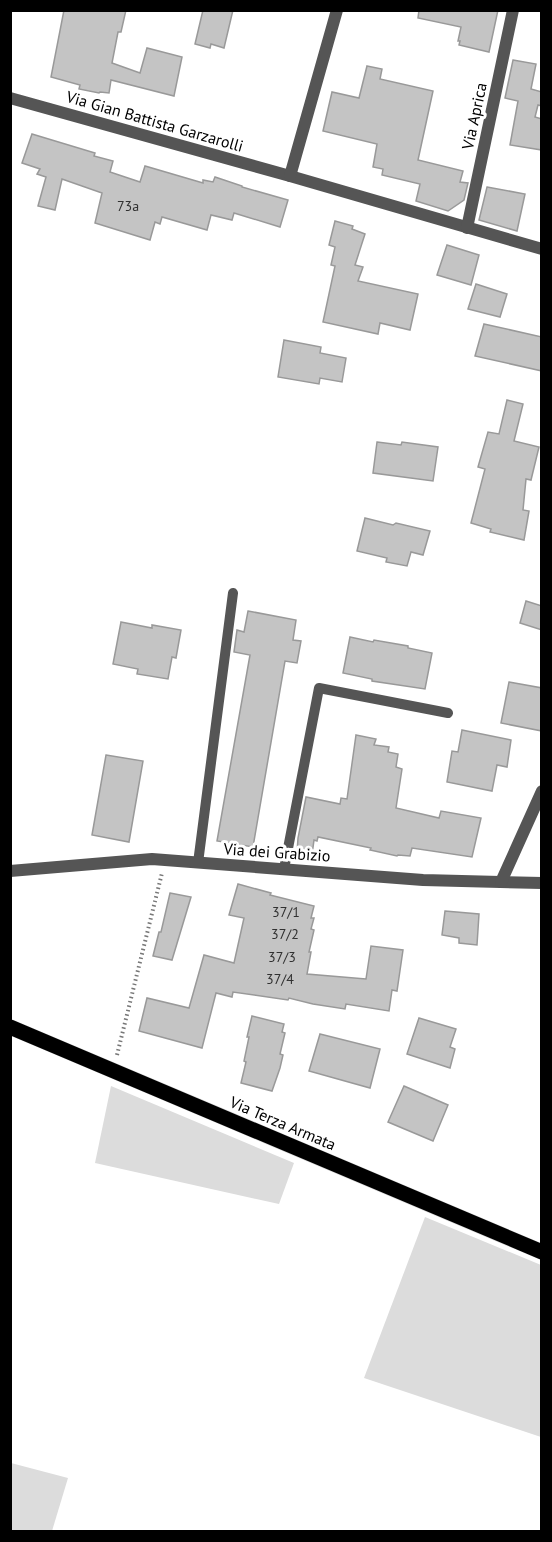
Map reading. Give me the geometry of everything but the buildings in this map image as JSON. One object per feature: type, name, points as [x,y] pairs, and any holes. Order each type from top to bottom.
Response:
[{"type":"main road","name":"Via Terza Armata","points":[[10,1027],[542,1252]]},
{"type":"street","points":[[290,176],[337,10]]},
{"type":"street","name":"Via Aprica","points":[[466,228],[513,10]]},
{"type":"street","name":"Via Gian Battista Garzarolli","points":[[10,98],[542,249]]},
{"type":"street","points":[[501,882],[542,791]]},
{"type":"street","name":"Via dei Grabizio","points":[[10,871],[152,859],[423,880],[542,883]]},
{"type":"lane","points":[[198,863],[233,593]]},
{"type":"lane","points":[[284,869],[319,688],[448,713]]},
{"type":"path","points":[[113,1071],[165,860]]},
{"type":"shaded area","points":[[111,1086],[294,1163],[279,1204],[95,1163]]},
{"type":"shaded area","points":[[425,1217],[541,1265],[541,1437],[364,1378]]},
{"type":"shaded area","points":[[11,1463],[68,1478],[52,1531],[11,1531]]}]
